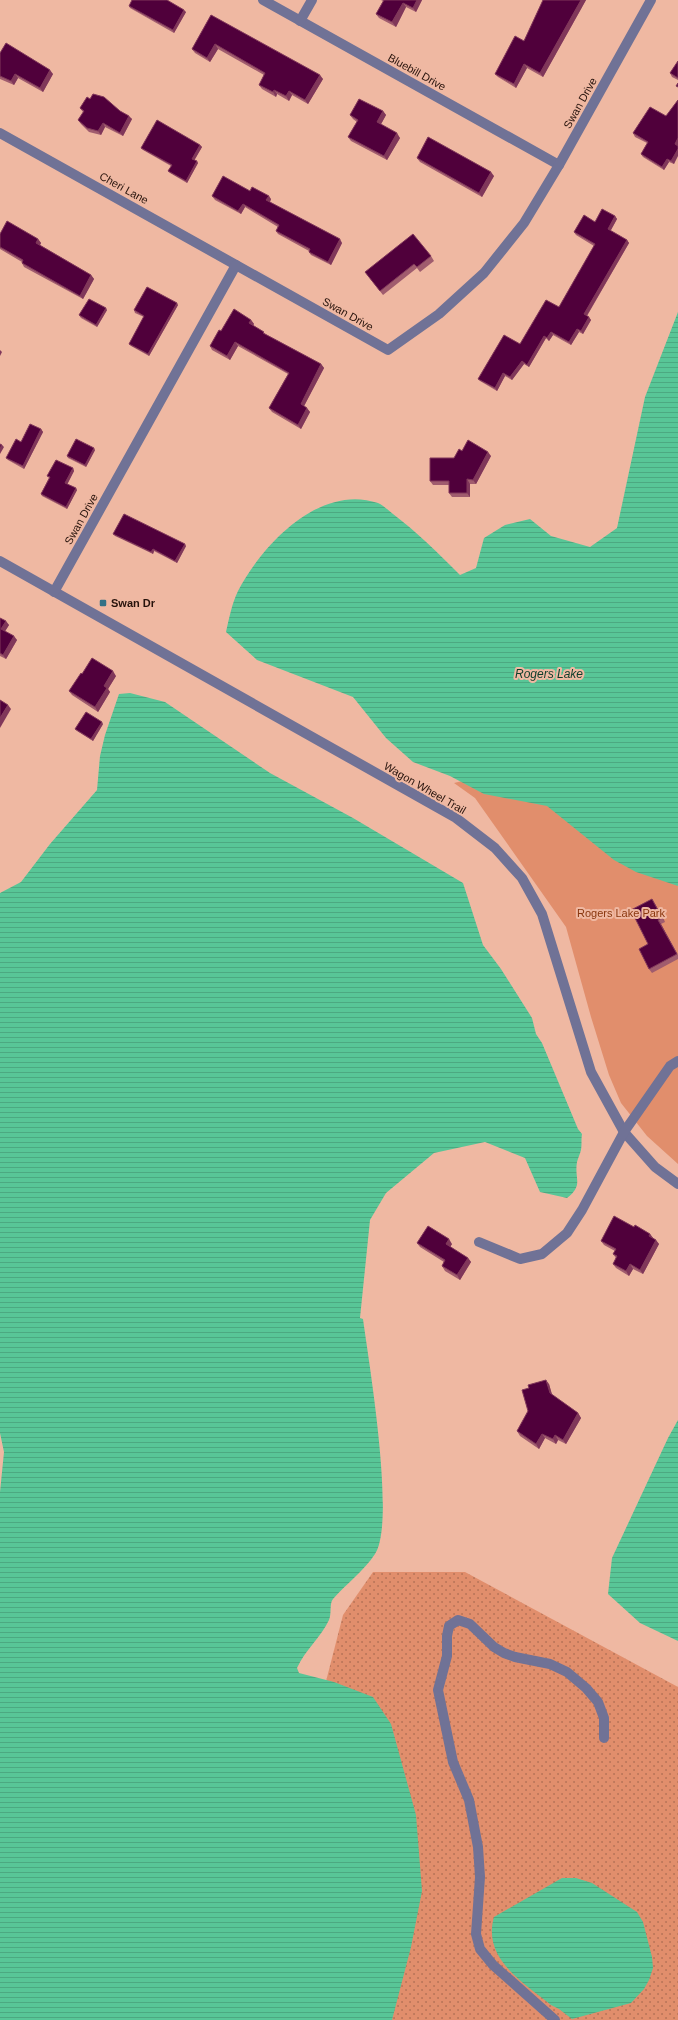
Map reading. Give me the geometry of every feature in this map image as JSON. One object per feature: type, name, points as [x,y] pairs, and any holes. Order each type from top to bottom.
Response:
[{"type":"street","name":"Bluebill Drive","points":[[263,0],[559,165]]},
{"type":"street","points":[[300,21],[312,0]]},
{"type":"street","name":"Swan Drive","points":[[54,592],[236,265],[388,350],[439,314],[484,272],[524,223],[559,165],[651,0]]},
{"type":"street","name":"Cheri Lane","points":[[0,133],[236,265]]},
{"type":"street","name":"Wagon Wheel Trail","points":[[0,561],[456,818],[495,848],[522,878],[542,914],[591,1072],[624,1132],[655,1167],[678,1184]]},
{"type":"street","points":[[478,1242],[520,1259],[542,1254],[567,1233],[578,1216],[624,1132],[670,1066],[678,1061]]},
{"type":"street","points":[[554,2020],[493,1965],[480,1949],[476,1934],[480,1877],[478,1847],[469,1800],[453,1762],[438,1690],[447,1656],[447,1636],[449,1626],[458,1620],[470,1624],[494,1647],[504,1653],[515,1657],[550,1664],[567,1672],[586,1688],[598,1702],[604,1718],[604,1738]]},
{"type":"green space","name":"Rogers Lake Park","points":[[531,764],[678,886],[678,1164],[647,1136],[621,1103],[609,1075],[566,927],[475,798],[454,783]]},
{"type":"green space","points":[[373,1572],[465,1572],[678,1687],[678,2020],[348,2020],[322,1697],[343,1615]]},
{"type":"water","name":"Rogers Lake","points":[[678,312],[678,886],[636,872],[614,860],[547,806],[484,794],[450,776],[413,762],[386,738],[353,697],[257,660],[226,632],[232,606],[238,591],[262,555],[295,522],[315,510],[335,502],[356,499],[380,504],[419,535],[460,575],[476,568],[484,538],[505,525],[530,519],[551,536],[590,547],[617,528],[645,397]]},
{"type":"water","points":[[130,693],[165,702],[270,773],[353,818],[463,883],[483,945],[501,969],[532,1018],[536,1034],[542,1043],[578,1129],[582,1134],[581,1150],[576,1168],[577,1185],[567,1198],[540,1192],[525,1158],[485,1142],[434,1153],[386,1193],[370,1220],[360,1318],[363,1319],[379,1441],[383,1510],[381,1537],[375,1554],[371,1560],[333,1599],[331,1603],[329,1620],[326,1626],[304,1655],[297,1668],[299,1673],[334,1682],[373,1697],[391,1724],[416,1815],[422,1891],[411,1947],[392,2020],[0,2020],[0,1492],[4,1452],[0,1433],[0,893],[21,882],[50,844],[97,790],[100,756],[105,735],[119,694]]},
{"type":"water","points":[[678,1420],[678,1641],[640,1623],[608,1594],[612,1558],[668,1438]]},
{"type":"water","points":[[562,1878],[576,1878],[592,1883],[637,1912],[643,1922],[652,1957],[653,1968],[644,1989],[631,2003],[572,2019],[551,2005],[517,1978],[499,1957],[494,1945],[492,1932],[494,1917]]},
{"type":"building","points":[[132,0],[167,0],[184,10],[173,30],[129,6]]},
{"type":"building","points":[[384,0],[417,0],[413,8],[403,3],[392,22],[376,14]]},
{"type":"building","points":[[543,0],[581,0],[540,73],[524,64],[514,84],[495,74],[515,36],[524,41]]},
{"type":"building","points":[[211,15],[320,75],[305,100],[289,91],[286,96],[274,90],[273,92],[259,85],[265,73],[215,44],[207,58],[192,49]]},
{"type":"building","points":[[6,43],[50,70],[40,88],[15,74],[11,81],[0,76],[0,53]]},
{"type":"building","points":[[678,61],[678,78],[670,73]]},
{"type":"building","points":[[93,94],[104,97],[120,111],[129,116],[120,133],[103,123],[98,131],[87,128],[78,120],[84,111],[80,108],[87,97],[90,99]]},
{"type":"building","points":[[359,99],[383,111],[377,122],[397,133],[384,156],[348,137],[358,120],[350,115]]},
{"type":"building","points":[[678,100],[678,138],[675,144],[678,146],[678,149],[671,161],[667,159],[662,167],[641,154],[648,142],[633,133],[650,107],[666,116]]},
{"type":"building","points":[[157,120],[200,145],[192,159],[197,161],[186,181],[168,171],[172,165],[141,148]]},
{"type":"building","points":[[428,137],[491,172],[479,193],[417,158]]},
{"type":"building","points":[[223,176],[250,191],[252,187],[269,196],[266,200],[340,239],[328,262],[309,252],[310,249],[276,231],[279,225],[243,204],[238,211],[212,196]]},
{"type":"building","points":[[602,209],[615,216],[608,229],[627,240],[584,314],[589,317],[581,331],[577,329],[569,342],[551,332],[547,338],[544,336],[527,365],[522,361],[510,377],[503,373],[495,388],[478,379],[504,335],[520,344],[546,300],[559,307],[595,244],[574,232],[584,215],[595,222]]},
{"type":"building","points":[[7,221],[38,239],[36,243],[91,275],[80,296],[22,263],[23,260],[0,247],[0,234]]},
{"type":"building","points":[[413,234],[431,256],[417,267],[414,264],[380,291],[365,272]]},
{"type":"building","points":[[147,287],[177,303],[148,354],[129,344],[144,316],[134,310]]},
{"type":"building","points":[[89,299],[106,308],[96,325],[79,315]]},
{"type":"building","points":[[234,309],[251,320],[249,323],[264,332],[263,333],[321,364],[301,404],[307,408],[298,425],[269,408],[289,373],[235,342],[227,356],[210,346]]},
{"type":"building","points":[[30,424],[41,429],[23,466],[6,458],[16,439],[21,442]]},
{"type":"building","points":[[76,439],[94,448],[85,465],[67,456]]},
{"type":"building","points":[[468,440],[488,452],[473,480],[467,479],[467,493],[449,493],[449,481],[430,481],[430,458],[454,458],[459,449],[462,451]]},
{"type":"building","points":[[56,460],[73,468],[65,483],[76,488],[66,507],[41,494],[50,477],[47,476]]},
{"type":"building","points":[[124,514],[185,544],[175,561],[153,549],[151,552],[113,534]]},
{"type":"building","points":[[0,618],[6,621],[1,629],[14,636],[3,655],[0,653]]},
{"type":"building","points":[[92,658],[113,671],[104,686],[107,688],[95,707],[69,691]]},
{"type":"building","points":[[0,700],[8,705],[0,718]]},
{"type":"building","points":[[86,712],[102,722],[91,739],[75,729]]},
{"type":"building","points":[[652,899],[662,918],[658,920],[677,954],[649,969],[639,949],[648,944],[631,910]]},
{"type":"building","points":[[614,1216],[634,1227],[635,1225],[650,1234],[649,1236],[656,1240],[640,1270],[630,1264],[626,1271],[613,1264],[617,1256],[613,1254],[616,1249],[601,1241]]},
{"type":"building","points":[[428,1226],[449,1239],[446,1244],[468,1258],[457,1275],[442,1266],[445,1260],[417,1243]]},
{"type":"building","points":[[546,1380],[550,1393],[578,1413],[563,1440],[555,1435],[553,1439],[542,1434],[536,1444],[517,1431],[528,1411],[522,1390],[529,1388],[528,1385]]},
{"type":"place","name":"Swan Dr","points":[[103,603]]}]
